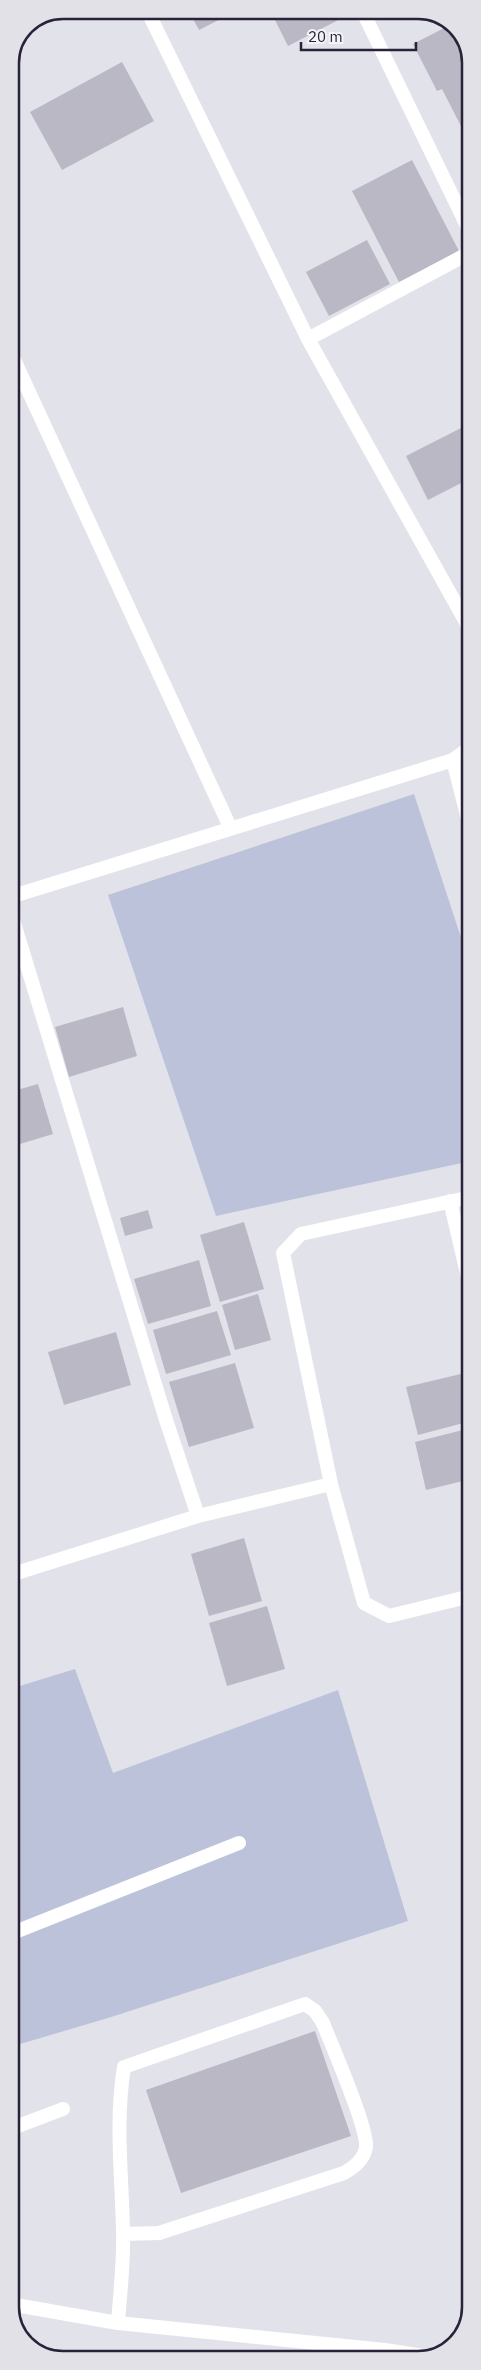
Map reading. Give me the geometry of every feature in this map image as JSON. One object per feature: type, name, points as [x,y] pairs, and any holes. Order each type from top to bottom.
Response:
[{"type":"street","points":[[150,19],[308,339],[462,615]]},
{"type":"street","points":[[366,19],[462,217]]},
{"type":"street","points":[[308,339],[462,256]]},
{"type":"street","points":[[19,370],[230,827]]},
{"type":"street","points":[[19,894],[230,827],[453,760],[462,754]]},
{"type":"street","points":[[453,760],[462,796]]},
{"type":"street","points":[[19,939],[166,1420],[198,1516]]},
{"type":"street","points":[[462,1199],[302,1234],[283,1253],[331,1484],[364,1604],[389,1616],[462,1598]]},
{"type":"street","points":[[450,1201],[462,1252]]},
{"type":"street","points":[[19,1572],[198,1516],[331,1484]]},
{"type":"street","points":[[19,1930],[239,1843]]},
{"type":"street","points":[[118,2323],[123,2234],[119,2137],[120,2090],[124,2068],[305,2004],[315,2011],[323,2023],[362,2123],[366,2147],[358,2164],[344,2172],[159,2233],[123,2234]]},
{"type":"street","points":[[19,2125],[63,2108]]},
{"type":"street","points":[[19,2306],[118,2323],[391,2351]]},
{"type":"shaded area","points":[[414,794],[462,941],[462,1163],[216,1216],[108,895]]},
{"type":"shaded area","points":[[75,1669],[113,1773],[338,1690],[408,1921],[108,2018],[19,2044],[19,1686]]},
{"type":"building","points":[[193,19],[220,19],[199,30]]},
{"type":"building","points":[[274,19],[340,19],[288,46]]},
{"type":"building","points":[[445,28],[456,41],[462,57],[462,128],[442,89],[437,91],[413,44]]},
{"type":"building","points":[[122,62],[154,121],[62,170],[30,112]]},
{"type":"building","points":[[412,160],[459,251],[399,282],[352,191]]},
{"type":"building","points":[[367,240],[390,284],[329,316],[306,272]]},
{"type":"building","points":[[462,428],[462,483],[428,500],[406,456]]},
{"type":"building","points":[[123,1007],[137,1056],[69,1077],[55,1027]]},
{"type":"building","points":[[38,1084],[53,1134],[19,1144],[19,1089]]},
{"type":"building","points":[[148,1210],[153,1228],[125,1236],[120,1218]]},
{"type":"building","points":[[244,1222],[264,1289],[220,1302],[200,1235]]},
{"type":"building","points":[[199,1260],[211,1306],[148,1324],[134,1279]]},
{"type":"building","points":[[258,1294],[271,1340],[235,1350],[222,1305]]},
{"type":"building","points":[[217,1311],[231,1355],[166,1374],[153,1330]]},
{"type":"building","points":[[116,1332],[131,1385],[64,1405],[48,1352]]},
{"type":"building","points":[[235,1363],[254,1428],[189,1447],[169,1382]]},
{"type":"building","points":[[462,1374],[462,1423],[418,1435],[406,1387]]},
{"type":"building","points":[[462,1430],[462,1481],[426,1490],[415,1442]]},
{"type":"building","points":[[244,1538],[262,1601],[209,1616],[191,1554]]},
{"type":"building","points":[[267,1606],[285,1669],[227,1686],[209,1623]]},
{"type":"building","points":[[315,2031],[351,2136],[181,2193],[146,2090]]}]
